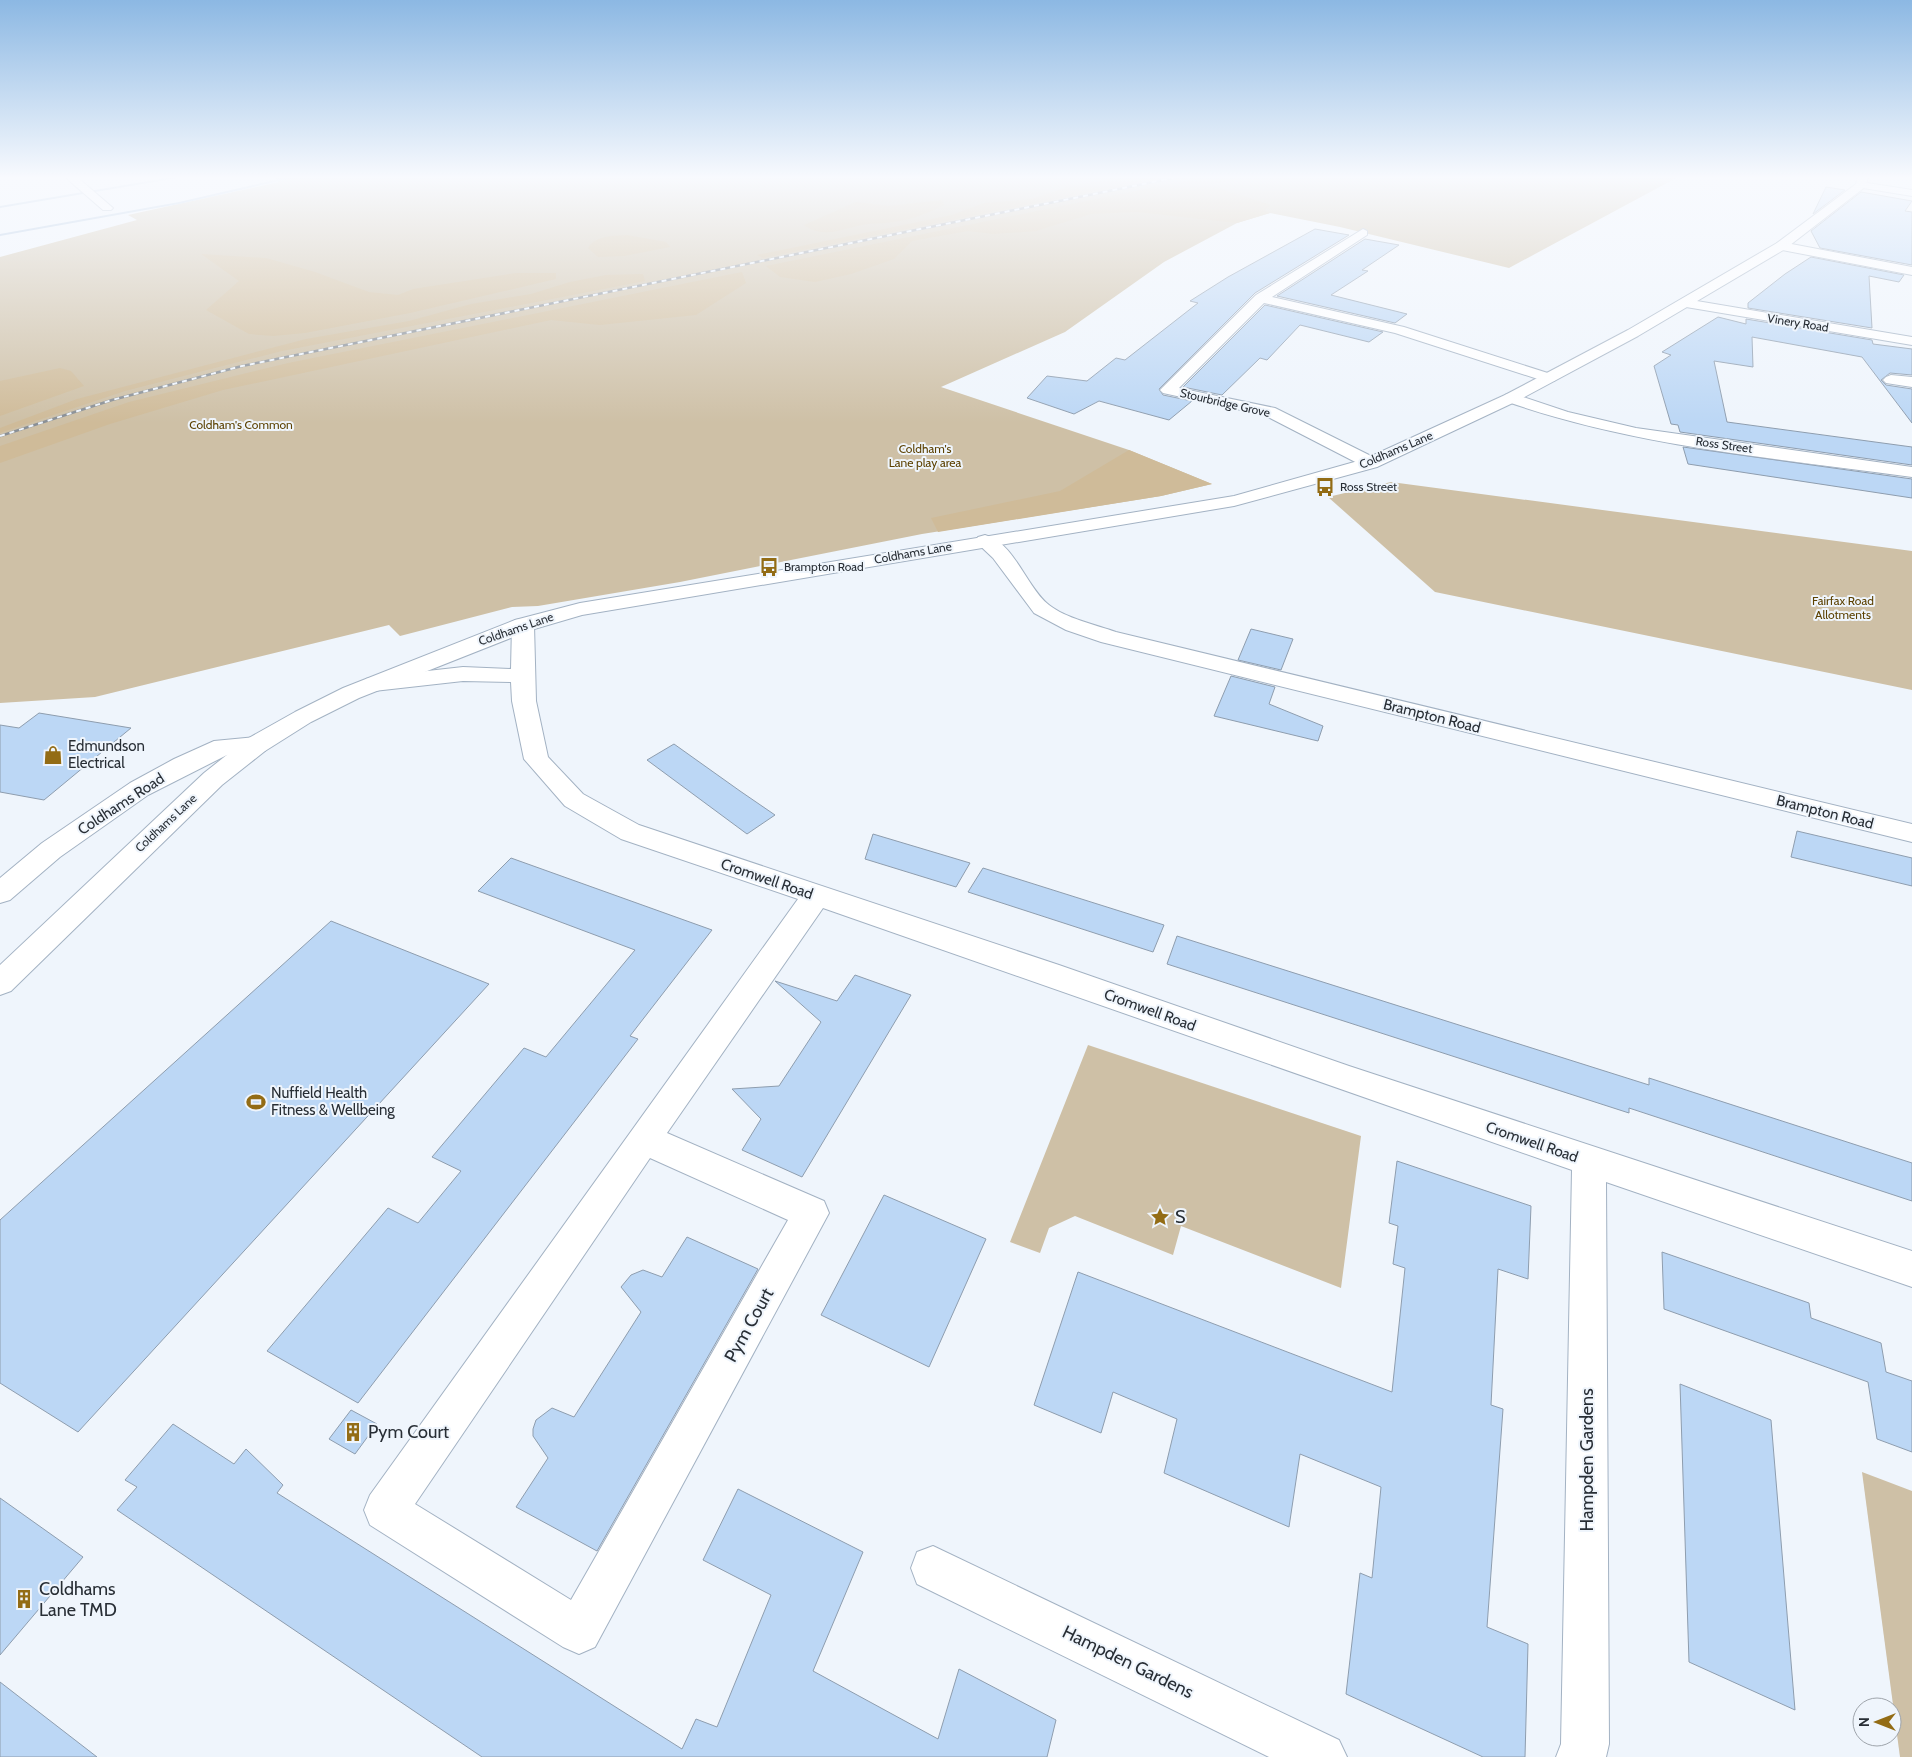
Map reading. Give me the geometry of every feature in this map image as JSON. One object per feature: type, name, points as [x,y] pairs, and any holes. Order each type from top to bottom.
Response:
[{"type":"street","name":"Stourbridge Grove","points":[[1322,259],[1261,298],[1168,390],[1268,411],[1370,462]]},
{"type":"street","name":"Coldhams Lane","points":[[0,983],[199,792],[256,745],[303,717],[374,684],[523,625],[580,609],[985,540],[1234,501],[1290,487],[1370,462],[1511,398],[1685,303],[1758,259]]},
{"type":"street","points":[[1849,259],[1912,271]]},
{"type":"street","points":[[1261,298],[1399,330],[1549,378]]},
{"type":"street","name":"Vinery Road","points":[[1685,303],[1912,341]]},
{"type":"street","points":[[1891,380],[1912,382]]},
{"type":"street","name":"Ross Street","points":[[1511,398],[1563,416],[1636,433],[1912,472]]},
{"type":"street","name":"Brampton Road","points":[[985,540],[1000,554],[1041,609],[1074,625],[1109,637],[1912,833]]},
{"type":"street","name":"Cromwell Road","points":[[523,625],[522,676],[524,701],[536,759],[574,800],[630,832],[1039,970],[1240,1042],[1589,1162],[1912,1269]]},
{"type":"street","points":[[374,684],[463,674],[522,676]]},
{"type":"street","name":"Coldhams Road","points":[[0,893],[51,850],[139,789],[223,746],[256,745]]},
{"type":"street","name":"Pym Court","points":[[644,1139],[811,1213],[578,1631],[385,1510],[644,1139],[816,896]]},
{"type":"street","name":"Hampden Gardens","points":[[1581,1757],[1585,1744],[1589,1162]]},
{"type":"street","name":"Hampden Gardens","points":[[933,1568],[1322,1757]]},
{"type":"green space","name":"Coldham's Common","points":[[0,259],[1170,259],[1065,332],[941,387],[1129,450],[1212,484],[1161,496],[922,534],[680,582],[538,606],[512,607],[400,636],[389,625],[95,697],[0,703]]},
{"type":"green space","name":"Coldham's Common","points":[[1472,259],[1526,259],[1509,268]]},
{"type":"green space","name":"Fairfax Road Allotments","points":[[1391,482],[1912,551],[1912,690],[1435,592],[1328,497]]},
{"type":"green space","points":[[1088,1045],[1361,1136],[1341,1288],[1181,1226],[1173,1255],[1075,1216],[1049,1228],[1040,1253],[1010,1242]]},
{"type":"green space","points":[[1862,1472],[1912,1491],[1912,1757],[1900,1757],[1899,1747],[1902,1747],[1902,1697],[1892,1697]]},
{"type":"shaded area","points":[[208,259],[269,259],[315,272],[369,292],[398,295],[413,289],[516,273],[556,273],[556,279],[410,313],[305,333],[273,336],[249,334],[206,310],[239,281]]},
{"type":"shaded area","points":[[800,259],[894,259],[851,274],[815,282],[780,277],[766,266]]},
{"type":"shaded area","points":[[742,272],[746,283],[696,315],[600,325],[551,320],[223,390],[110,424],[0,463],[0,446],[129,402],[288,363]]},
{"type":"shaded area","points":[[643,274],[645,281],[282,351],[125,391],[0,433],[0,428],[77,399],[306,339],[409,321],[471,304],[531,294],[570,282],[606,275]]},
{"type":"shaded area","points":[[60,368],[71,371],[84,386],[0,416],[0,381]]},
{"type":"shaded area","points":[[1129,450],[1212,484],[1161,496],[938,532],[931,518],[1060,491]]},
{"type":"building","points":[[1261,259],[1310,259],[1255,293],[1159,389],[1163,395],[1192,401],[1169,420],[1099,401],[1074,414],[1027,398],[1047,376],[1087,381],[1116,358],[1125,360],[1198,303],[1190,301]]},
{"type":"building","points":[[1334,259],[1378,259],[1362,270],[1368,271],[1331,295],[1407,314],[1395,323],[1277,296]]},
{"type":"building","points":[[1808,259],[1821,259],[1904,275],[1899,282],[1869,276],[1872,328],[1748,308],[1748,303]]},
{"type":"building","points":[[1879,259],[1912,259],[1912,265]]},
{"type":"building","points":[[1265,305],[1383,332],[1369,342],[1300,325],[1267,360],[1260,358],[1222,395],[1183,387]]},
{"type":"building","points":[[1718,317],[1746,324],[1746,319],[1872,340],[1873,344],[1912,349],[1912,375],[1890,373],[1881,380],[1886,385],[1912,389],[1912,423],[1862,357],[1752,337],[1753,367],[1714,361],[1727,422],[1912,447],[1912,465],[1680,432],[1678,425],[1671,424],[1654,366],[1671,355],[1662,352]]},
{"type":"building","points":[[1683,447],[1912,479],[1912,498],[1688,464]]},
{"type":"building","points":[[1251,629],[1293,639],[1281,670],[1238,660]]},
{"type":"building","points":[[1231,676],[1275,687],[1269,704],[1323,726],[1318,741],[1214,716]]},
{"type":"building","points":[[39,713],[131,728],[44,800],[0,792],[0,725],[19,728]]},
{"type":"building","points":[[674,744],[775,815],[747,834],[647,760]]},
{"type":"building","points":[[1797,831],[1912,858],[1912,886],[1791,857]]},
{"type":"building","points":[[873,834],[970,863],[956,887],[865,859]]},
{"type":"building","points":[[511,858],[712,930],[630,1036],[638,1039],[358,1403],[267,1351],[388,1208],[418,1223],[461,1171],[432,1157],[524,1048],[546,1057],[635,950],[478,891]]},
{"type":"building","points":[[983,868],[1164,925],[1153,952],[968,892]]},
{"type":"building","name":"Nuffield Health Fitness & Wellbeing","points":[[331,921],[489,984],[78,1432],[0,1383],[0,1220]]},
{"type":"building","points":[[1177,936],[1649,1085],[1649,1078],[1912,1163],[1912,1201],[1629,1108],[1629,1113],[1167,964]]},
{"type":"building","points":[[855,975],[911,995],[802,1177],[742,1150],[761,1119],[732,1089],[779,1086],[821,1022],[775,981],[837,1001]]},
{"type":"building","points":[[1397,1161],[1531,1206],[1528,1279],[1498,1269],[1491,1405],[1503,1409],[1487,1627],[1528,1644],[1525,1757],[1483,1757],[1346,1694],[1360,1573],[1372,1578],[1381,1487],[1300,1454],[1289,1527],[1164,1473],[1177,1419],[1113,1392],[1101,1433],[1034,1405],[1078,1272],[1392,1392],[1405,1268],[1393,1264],[1398,1226],[1389,1223]]},
{"type":"building","points":[[884,1195],[986,1239],[929,1367],[821,1315]]},
{"type":"building","points":[[687,1237],[758,1269],[597,1551],[516,1507],[548,1458],[533,1436],[533,1429],[536,1420],[552,1408],[574,1417],[641,1312],[621,1287],[631,1275],[643,1270],[662,1277]]},
{"type":"building","points":[[1662,1252],[1809,1303],[1811,1318],[1881,1343],[1886,1372],[1912,1381],[1912,1452],[1877,1439],[1868,1382],[1664,1309]]},
{"type":"building","points":[[1680,1384],[1771,1420],[1795,1710],[1689,1662]]},
{"type":"building","name":"Pym Court","points":[[351,1410],[377,1424],[355,1454],[329,1439]]},
{"type":"building","points":[[173,1424],[234,1464],[246,1449],[283,1485],[277,1493],[682,1749],[696,1719],[717,1727],[771,1595],[703,1560],[738,1489],[863,1552],[813,1671],[938,1739],[959,1669],[1056,1720],[1047,1757],[482,1757],[117,1510],[137,1487],[125,1480]]},
{"type":"building","name":"Coldhams Lane TMD","points":[[0,1498],[83,1557],[0,1655]]},
{"type":"building","points":[[0,1682],[97,1757],[0,1757]]},
{"type":"railway","points":[[0,436],[112,400],[242,366],[772,259]]},
{"type":"place","name":"Ross Street","points":[[1325,487]]},
{"type":"place","name":"Brampton Road","points":[[769,567]]},
{"type":"place","name":"Edmundson Electrical","points":[[53,755]]},
{"type":"place","name":"Nuffield Health Fitness & Wellbeing","points":[[256,1102]]},
{"type":"place","name":"S","points":[[1160,1217]]},
{"type":"place","name":"Pym Court","points":[[353,1432]]},
{"type":"place","name":"Coldhams Lane TMD","points":[[24,1599]]},
{"type":"park label","name":"Coldham's Lane play area","points":[[925,456]]}]
